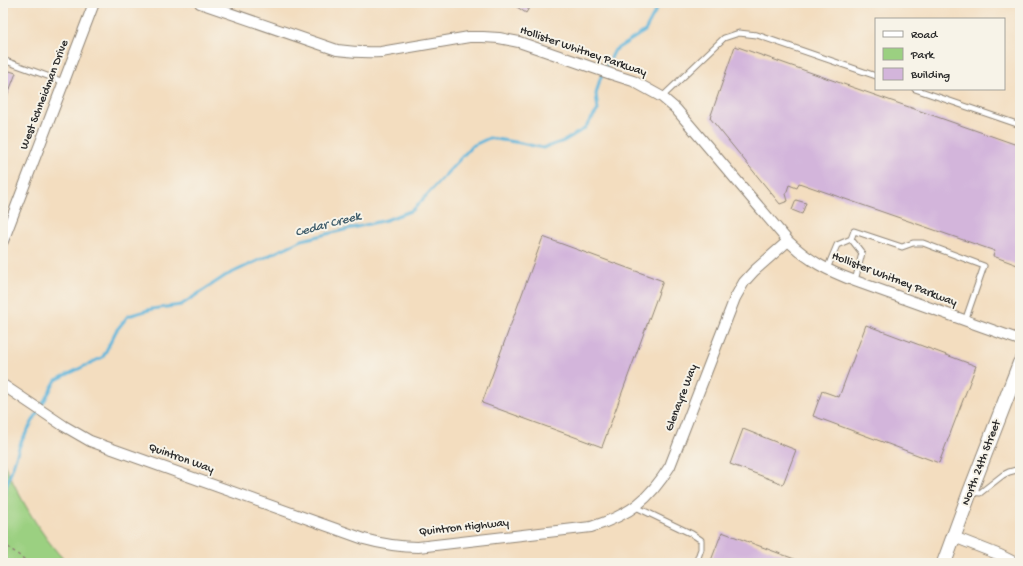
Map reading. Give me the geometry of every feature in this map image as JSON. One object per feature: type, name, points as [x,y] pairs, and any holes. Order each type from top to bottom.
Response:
[{"type":"main road","name":"North 24th Street","points":[[944,563],[1020,363]]},
{"type":"street","name":"West Schneidman Drive","points":[[3,241],[94,3]]},
{"type":"street","name":"Hollister Whitney Parkway","points":[[200,3],[336,50],[366,53],[380,52],[469,38],[499,38],[519,42],[633,81],[662,97],[676,110],[788,241],[816,264],[855,281],[1020,340]]},
{"type":"street","name":"Glenayre Way","points":[[571,529],[592,527],[623,515],[636,507],[661,481],[670,466],[735,298],[744,282],[754,271],[788,241]]},
{"type":"street","name":"Quintron Way","points":[[3,385],[64,426],[90,441],[360,538]]},
{"type":"street","name":"Quintron Highway","points":[[360,538],[402,547],[418,547],[571,529]]},
{"type":"street","points":[[954,537],[998,559],[1016,563]]},
{"type":"lane","points":[[662,97],[724,38],[739,32],[757,35],[875,76]]},
{"type":"lane","points":[[3,60],[64,82]]},
{"type":"lane","points":[[918,90],[1020,125]]},
{"type":"lane","points":[[827,269],[837,245],[851,239],[854,231],[902,247],[912,243],[923,243],[984,266],[966,320]]},
{"type":"lane","points":[[851,239],[862,253],[855,281]]},
{"type":"lane","points":[[970,492],[983,492],[1003,475],[1020,470]]},
{"type":"lane","points":[[636,507],[692,534],[700,540],[701,549],[696,563]]},
{"type":"path","points":[[3,543],[30,563]]},
{"type":"green space","points":[[3,462],[23,502],[39,528],[67,563],[3,563]]},
{"type":"building","points":[[511,3],[532,3],[526,13]]},
{"type":"building","points":[[735,46],[1020,146],[1020,266],[993,256],[995,251],[799,183],[797,188],[789,185],[786,194],[788,201],[780,204],[710,118]]},
{"type":"building","points":[[3,69],[16,73],[3,107]]},
{"type":"building","points":[[796,200],[806,203],[802,214],[792,210]]},
{"type":"building","points":[[543,237],[663,281],[602,447],[482,403]]},
{"type":"building","points":[[866,325],[976,366],[939,463],[813,416],[822,391],[839,397]]},
{"type":"building","points":[[743,429],[796,450],[783,484],[730,464]]},
{"type":"building","points":[[722,532],[805,563],[710,563]]},
{"type":"waterway","name":"Cedar Creek","points":[[3,493],[21,442],[56,380],[103,357],[116,331],[128,316],[152,309],[181,305],[225,276],[302,240],[386,220],[413,210],[472,146],[489,138],[543,148],[564,141],[584,129],[598,110],[596,94],[600,79],[615,50],[645,31],[660,3]]},
{"type":"waterway","points":[[3,504],[6,490]]}]
